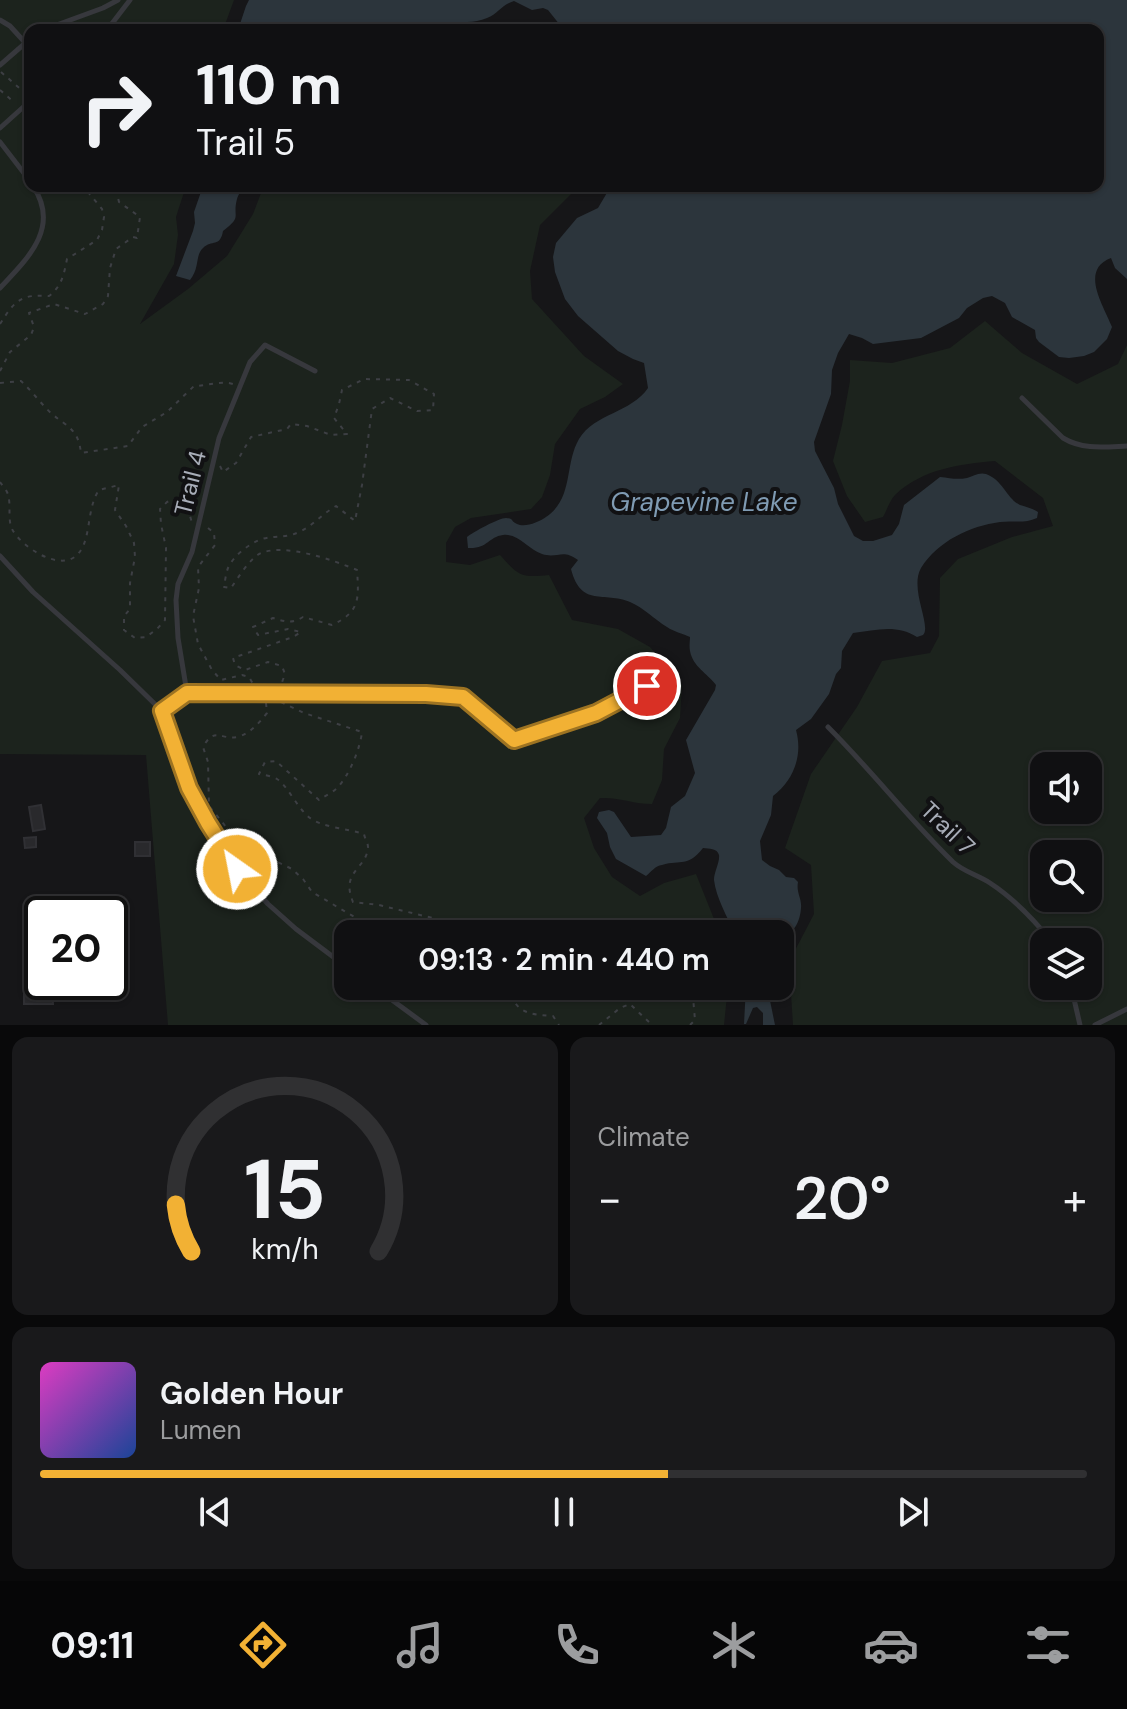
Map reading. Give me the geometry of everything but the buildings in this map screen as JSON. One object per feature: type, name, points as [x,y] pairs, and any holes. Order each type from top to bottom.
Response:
[{"type":"lane","points":[[59,24],[118,0]]},
{"type":"lane","points":[[112,24],[130,0]]},
{"type":"lane","points":[[0,20],[24,38]]},
{"type":"lane","points":[[0,65],[24,43]]},
{"type":"lane","points":[[0,128],[24,105]]},
{"type":"lane","points":[[0,142],[24,174]]},
{"type":"lane","points":[[0,288],[29,257],[40,239],[43,214],[37,192]]},
{"type":"lane","name":"Trail 4","points":[[187,693],[178,638],[178,584],[192,552],[219,438],[250,362],[265,345],[315,371]]},
{"type":"lane","points":[[1022,398],[1070,443],[1080,446],[1127,446]]},
{"type":"lane","points":[[0,556],[33,592],[162,711],[189,788],[237,869],[268,904],[334,958]]},
{"type":"lane","points":[[162,711],[187,693],[426,694],[463,697],[514,740],[596,713],[647,686]]},
{"type":"lane","name":"Trail 7","points":[[828,727],[955,864],[994,885],[1039,928]]},
{"type":"lane","points":[[392,1000],[426,1025]]},
{"type":"lane","points":[[1074,1000],[1080,1025]]},
{"type":"lane","points":[[1095,1025],[1127,1009]]},
{"type":"path","points":[[0,71],[24,94]]},
{"type":"path","points":[[0,324],[18,300],[29,296],[49,296],[58,289],[67,259],[97,240],[104,217],[102,209],[88,192]]},
{"type":"path","points":[[0,371],[10,352],[31,335],[34,327],[29,313],[54,304],[85,314],[103,304],[108,296],[110,268],[116,249],[133,237],[137,238],[140,217],[119,202],[116,192]]},
{"type":"path","points":[[215,457],[223,472],[236,463],[251,437],[287,429],[291,424],[331,435],[347,434],[334,418],[342,390],[364,379],[409,380],[434,394],[433,410],[417,411],[390,398],[372,409],[355,521],[336,506],[326,511],[314,525],[299,532],[287,537],[263,539],[251,545],[235,557],[227,569],[224,587],[231,588],[257,555],[275,549],[297,551],[357,570],[358,601],[348,617],[332,625],[303,617],[294,623],[273,618],[253,627],[258,635],[288,629],[301,632],[233,658],[235,665],[245,670],[268,662],[282,666],[285,674],[279,701],[304,713],[362,732],[361,744],[338,787],[319,800],[276,761],[265,762],[259,774],[278,780],[313,821],[364,834],[368,847],[352,873],[349,892],[353,902],[441,920]]},
{"type":"path","points":[[0,383],[21,381],[53,414],[72,427],[80,440],[81,453],[128,446],[142,427],[167,412],[194,386],[224,382],[237,387]]},
{"type":"path","points":[[512,1000],[518,1009],[553,1016],[559,1025]]},
{"type":"path","points":[[690,1025],[695,1020],[693,1000]]},
{"type":"path","points":[[599,1025],[630,1004],[652,1025]]},
{"type":"shaded area","points":[[0,0],[234,0],[225,24],[24,24],[24,192],[184,192],[176,217],[178,235],[174,264],[140,324],[227,256],[253,214],[262,192],[573,192],[540,225],[530,271],[532,299],[584,356],[623,384],[580,409],[555,444],[550,475],[542,497],[531,509],[471,518],[455,527],[446,543],[446,562],[470,565],[500,555],[521,574],[549,575],[572,620],[618,629],[650,647],[682,685],[680,718],[664,749],[662,780],[652,804],[600,798],[584,818],[594,848],[612,877],[640,896],[664,883],[696,874],[714,920],[334,920],[334,1000],[727,1000],[724,1025],[168,1025],[146,755],[0,754]]},
{"type":"shaded area","points":[[985,321],[1022,353],[1077,384],[1118,364],[1127,345],[1127,1025],[793,1025],[794,952],[814,914],[811,865],[785,848],[811,774],[857,707],[882,661],[930,653],[939,636],[940,578],[958,559],[1012,537],[1053,526],[1043,498],[995,461],[955,466],[917,479],[895,495],[883,517],[865,522],[847,496],[833,461],[850,381],[850,360],[892,363],[950,348]]},
{"type":"water","name":"Grapevine Lake","points":[[249,0],[1127,0],[1127,279],[1115,268],[1111,258],[1097,271],[1096,289],[1112,327],[1107,339],[1094,352],[1084,356],[1059,357],[1039,342],[1035,330],[1012,317],[1005,303],[992,296],[983,298],[967,308],[959,318],[921,338],[873,344],[849,334],[838,353],[832,370],[831,394],[814,442],[815,451],[854,536],[863,541],[873,541],[892,535],[899,524],[904,505],[940,477],[960,479],[986,474],[1020,505],[1038,512],[1037,518],[1032,520],[1000,522],[966,531],[928,558],[918,577],[925,624],[923,635],[917,637],[902,630],[886,629],[853,633],[842,651],[841,668],[829,694],[811,719],[796,730],[798,749],[795,766],[773,796],[771,815],[760,841],[762,860],[798,882],[801,904],[798,923],[794,928],[794,920],[729,920],[715,887],[719,858],[715,850],[703,848],[688,861],[660,866],[646,876],[616,859],[607,833],[597,818],[599,812],[609,810],[614,812],[631,837],[661,835],[671,807],[685,796],[695,773],[686,740],[716,685],[694,661],[690,637],[670,629],[630,602],[587,594],[575,581],[571,569],[578,560],[573,557],[542,554],[508,535],[498,536],[480,547],[468,548],[467,537],[492,523],[506,518],[520,525],[528,525],[543,519],[555,509],[565,491],[571,459],[579,439],[594,424],[632,403],[648,388],[644,363],[618,351],[578,316],[565,299],[555,272],[553,257],[556,243],[577,218],[598,208],[607,192],[1104,192],[1104,24],[559,24],[548,10],[532,10],[514,1],[487,18],[472,22],[240,24]]},
{"type":"water","points":[[201,192],[241,192],[235,219],[223,231],[220,240],[206,245],[201,251],[190,280],[176,276],[193,231],[194,212]]},
{"type":"water","points":[[745,1000],[770,1000],[775,1025],[763,1025],[763,1013],[757,1007],[753,1008],[744,1024]]},
{"type":"route","points":[[237,869],[189,788],[162,711],[187,693],[426,694],[463,697],[514,740],[596,713],[647,686]]}]
